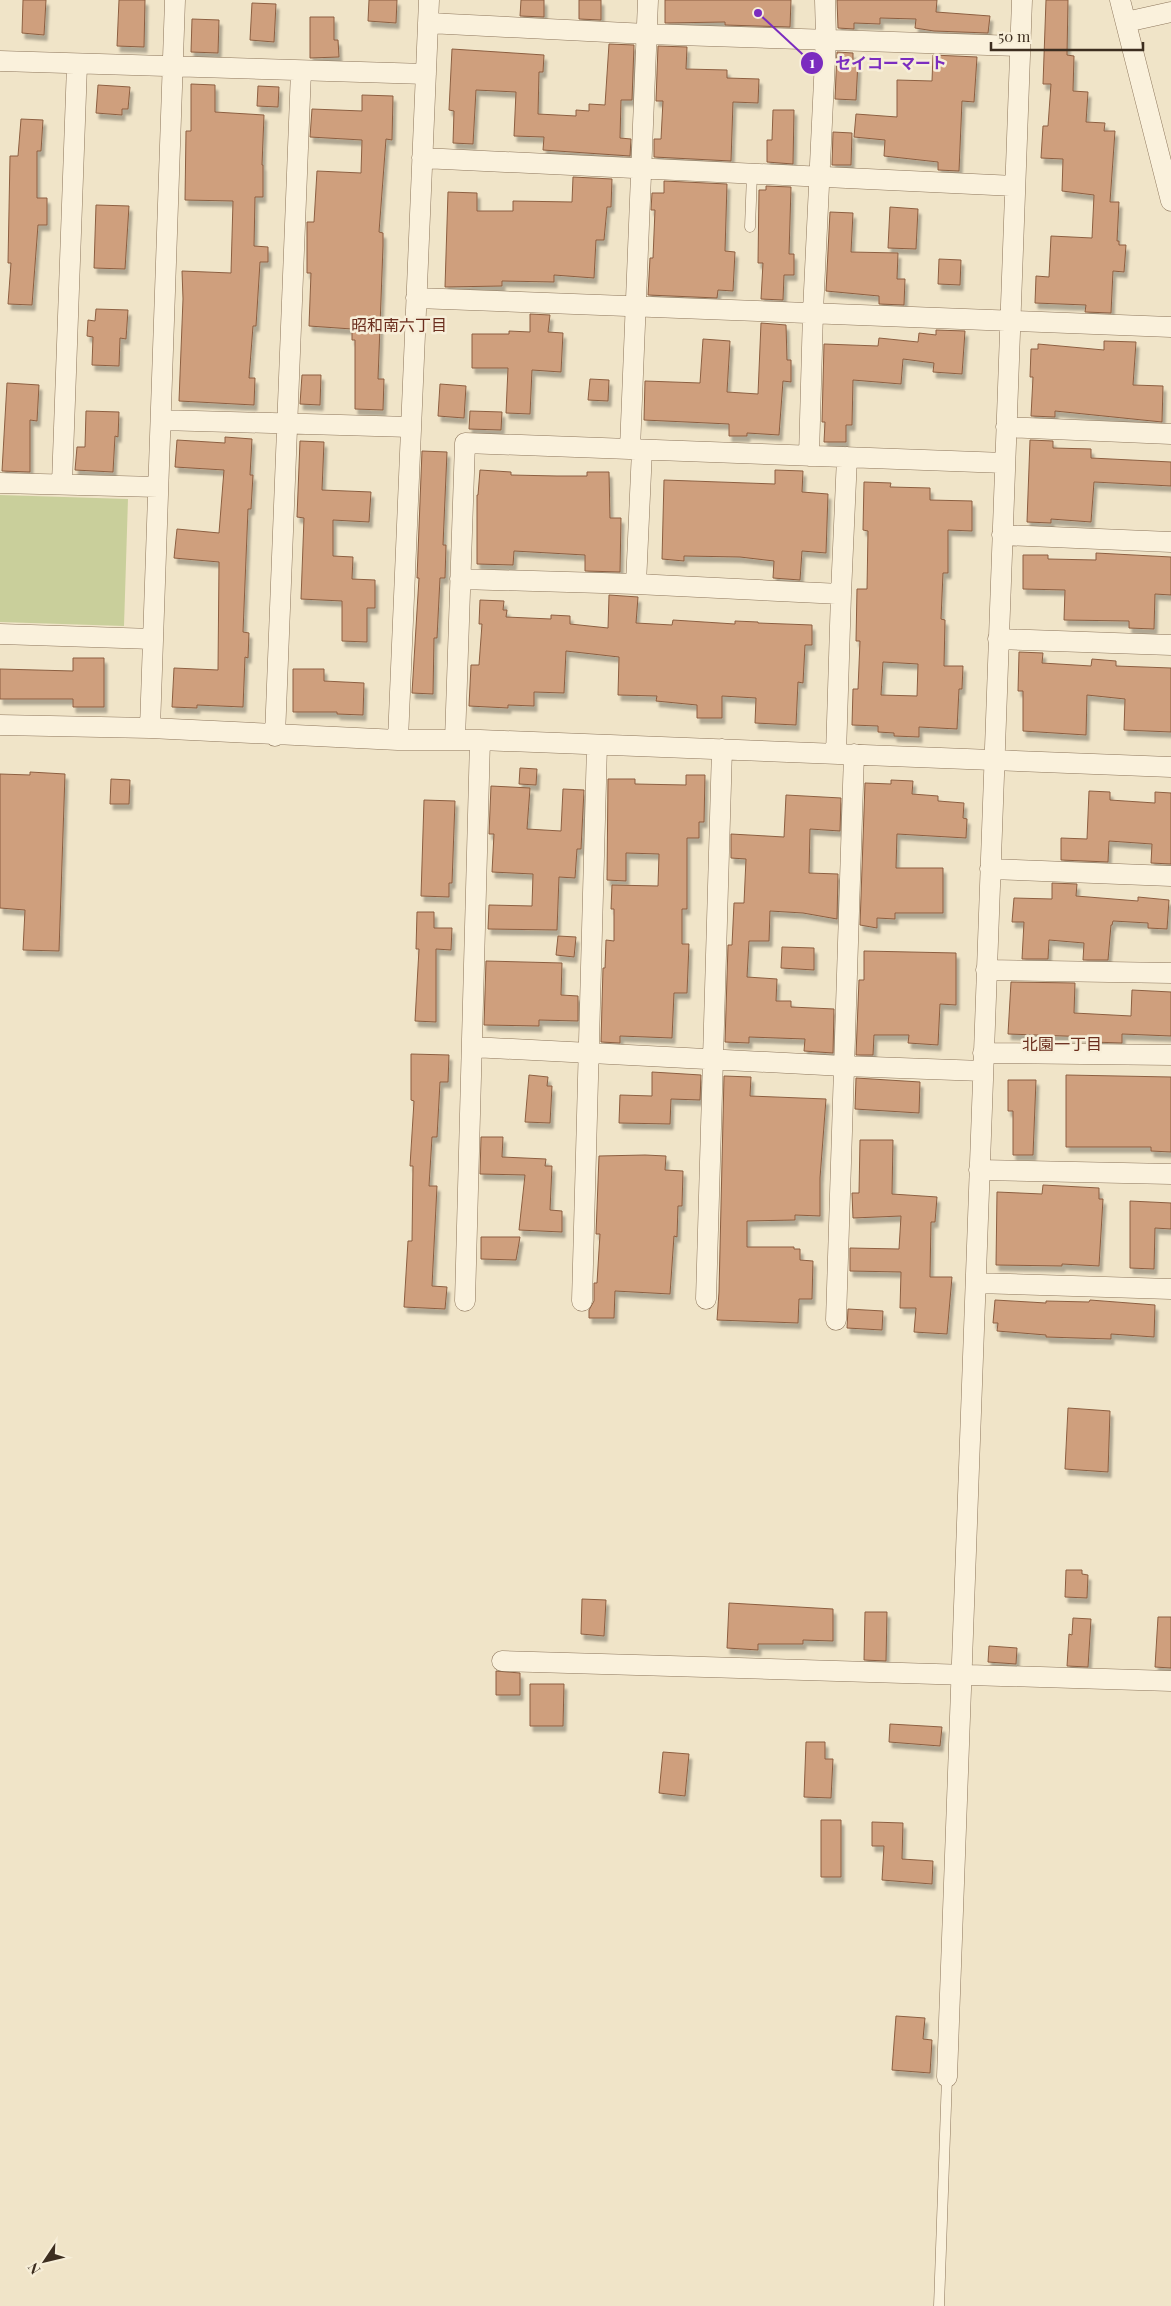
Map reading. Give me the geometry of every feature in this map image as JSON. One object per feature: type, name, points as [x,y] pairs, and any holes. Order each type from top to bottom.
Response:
[{"type":"street","points":[[150,728],[175,0]]},
{"type":"street","points":[[398,740],[429,0]]},
{"type":"street","points":[[636,584],[637,305],[648,0]]},
{"type":"street","points":[[808,456],[826,0]]},
{"type":"street","points":[[947,2077],[1022,0]]},
{"type":"street","points":[[1120,0],[1171,201]]},
{"type":"street","points":[[1126,22],[1171,12]]},
{"type":"street","points":[[428,23],[647,34],[826,38],[1020,46]]},
{"type":"street","points":[[0,61],[174,68],[426,74]]},
{"type":"street","points":[[62,484],[77,65]]},
{"type":"street","points":[[275,736],[301,71]]},
{"type":"street","points":[[422,158],[1015,186]]},
{"type":"street","points":[[416,298],[1171,327]]},
{"type":"street","points":[[161,420],[410,427]]},
{"type":"street","points":[[1006,427],[1171,434]]},
{"type":"street","points":[[455,740],[465,443],[1005,463]]},
{"type":"street","points":[[836,1320],[844,1066],[845,754],[841,594],[847,457]]},
{"type":"street","points":[[0,483],[158,487]]},
{"type":"street","points":[[1002,535],[1171,542]]},
{"type":"street","points":[[460,579],[636,584],[841,594]]},
{"type":"street","points":[[0,634],[153,639]]},
{"type":"street","points":[[998,639],[1171,645]]},
{"type":"street","points":[[0,725],[150,728],[275,736],[398,740],[480,740],[1171,766]]},
{"type":"street","points":[[465,1301],[480,740]]},
{"type":"street","points":[[582,1301],[597,745]]},
{"type":"street","points":[[706,1299],[722,749]]},
{"type":"street","points":[[990,869],[1171,876]]},
{"type":"street","points":[[986,970],[1171,974]]},
{"type":"street","points":[[472,1047],[844,1066],[1171,1055]]},
{"type":"street","points":[[979,1170],[1171,1174]]},
{"type":"street","points":[[976,1284],[1171,1289]]},
{"type":"street","points":[[502,1661],[961,1673],[1171,1681]]},
{"type":"lane","points":[[750,227],[752,174]]},
{"type":"lane","points":[[939,2306],[947,2077]]},
{"type":"green space","points":[[0,495],[128,499],[124,626],[0,622]]},
{"type":"building","points":[[23,0],[46,0],[44,35],[22,33]]},
{"type":"building","points":[[119,0],[145,0],[144,47],[117,46]]},
{"type":"building","points":[[369,0],[397,0],[396,23],[368,21]]},
{"type":"building","points":[[521,0],[544,0],[544,17],[520,16]]},
{"type":"building","points":[[579,0],[601,0],[601,20],[579,19]]},
{"type":"building","points":[[665,0],[791,0],[790,27],[725,25],[725,22],[665,23]]},
{"type":"building","points":[[837,0],[937,0],[936,12],[990,16],[988,33],[934,31],[915,28],[916,19],[880,18],[880,24],[854,23],[854,29],[838,28]]},
{"type":"building","points":[[1046,0],[1068,0],[1067,55],[1074,56],[1073,91],[1088,92],[1086,122],[1105,123],[1104,131],[1115,131],[1110,202],[1119,202],[1117,241],[1119,241],[1119,245],[1126,245],[1124,272],[1113,271],[1111,313],[1085,312],[1086,305],[1035,303],[1036,276],[1049,277],[1051,236],[1092,238],[1094,195],[1062,191],[1063,159],[1041,158],[1043,126],[1048,126],[1051,84],[1043,84]]},
{"type":"building","points":[[252,3],[276,4],[274,42],[250,40]]},
{"type":"building","points":[[310,17],[334,17],[334,40],[338,40],[339,57],[310,58]]},
{"type":"building","points":[[192,19],[219,20],[218,53],[191,52]]},
{"type":"building","points":[[609,44],[634,45],[632,100],[621,100],[620,138],[631,139],[630,156],[543,150],[544,137],[514,136],[516,92],[476,90],[473,144],[453,143],[454,111],[449,110],[452,49],[544,55],[543,72],[539,72],[538,114],[576,116],[576,110],[589,111],[589,104],[605,105]]},
{"type":"building","points":[[658,46],[687,47],[686,69],[727,70],[727,78],[759,79],[758,103],[733,102],[731,161],[654,157],[654,139],[661,139],[663,101],[656,101]]},
{"type":"building","points":[[837,52],[853,53],[853,61],[858,62],[856,100],[835,99]]},
{"type":"building","points":[[933,55],[977,57],[974,102],[962,101],[959,171],[938,170],[938,162],[884,156],[885,140],[854,137],[856,114],[897,117],[897,80],[932,81]]},
{"type":"building","points":[[191,84],[215,85],[215,112],[264,115],[263,197],[255,197],[254,246],[268,247],[268,262],[260,262],[256,326],[253,326],[249,378],[255,378],[254,405],[179,401],[183,299],[182,271],[231,273],[233,201],[185,200],[186,131],[191,131]]},
{"type":"building","points":[[98,85],[130,87],[128,109],[122,109],[122,115],[96,113]]},
{"type":"building","points":[[258,86],[279,87],[278,107],[257,106]]},
{"type":"building","points":[[362,95],[393,96],[392,140],[386,139],[379,232],[383,233],[383,246],[378,379],[384,379],[383,410],[355,409],[355,340],[352,340],[352,329],[309,326],[311,273],[307,273],[307,222],[314,222],[317,171],[361,173],[362,140],[310,137],[312,109],[362,111]]},
{"type":"building","points":[[773,110],[794,110],[793,164],[767,162],[767,140],[772,140]]},
{"type":"building","points":[[21,119],[43,120],[41,151],[37,151],[37,198],[47,198],[47,225],[38,225],[32,305],[8,304],[11,263],[8,263],[10,156],[18,156]]},
{"type":"building","points":[[833,132],[852,133],[851,165],[832,165]]},
{"type":"building","points":[[573,177],[612,179],[611,207],[607,207],[604,240],[596,240],[594,278],[554,275],[554,282],[502,281],[502,286],[445,287],[448,192],[477,193],[477,211],[513,211],[513,201],[572,202]]},
{"type":"building","points":[[664,181],[727,184],[725,251],[735,252],[733,291],[718,290],[717,298],[648,295],[650,258],[653,258],[655,210],[651,210],[652,193],[664,193]]},
{"type":"building","points":[[766,186],[791,187],[789,254],[794,254],[794,275],[784,275],[783,300],[761,299],[763,263],[758,263],[759,190],[766,190]]},
{"type":"building","points":[[96,205],[129,206],[125,269],[94,268]]},
{"type":"building","points":[[890,207],[918,209],[916,249],[888,248]]},
{"type":"building","points":[[830,212],[853,213],[851,252],[898,253],[897,279],[905,279],[904,305],[879,304],[879,296],[826,291]]},
{"type":"building","points":[[939,259],[961,260],[960,285],[938,284]]},
{"type":"building","points":[[96,309],[128,310],[126,339],[120,338],[119,366],[92,365],[93,337],[87,336],[88,320],[95,321]]},
{"type":"building","points":[[530,314],[550,315],[548,332],[563,333],[561,372],[532,370],[530,414],[506,413],[508,368],[472,368],[472,334],[509,334],[509,331],[530,332]]},
{"type":"building","points":[[761,323],[786,325],[787,360],[791,360],[791,382],[783,381],[779,435],[747,433],[747,436],[729,436],[729,424],[644,420],[645,381],[700,383],[703,339],[730,341],[727,392],[758,394]]},
{"type":"building","points":[[936,330],[965,331],[962,374],[933,372],[934,363],[903,359],[901,384],[853,380],[852,425],[846,425],[846,442],[824,442],[825,422],[822,422],[824,344],[878,346],[879,338],[918,342],[919,333],[936,335]]},
{"type":"building","points":[[1104,341],[1136,342],[1133,385],[1163,386],[1162,422],[1055,411],[1055,417],[1031,416],[1033,377],[1030,377],[1031,349],[1038,349],[1038,344],[1104,350]]},
{"type":"building","points":[[302,375],[321,375],[320,405],[300,404]]},
{"type":"building","points":[[590,379],[609,380],[608,401],[588,400]]},
{"type":"building","points":[[7,383],[39,385],[37,421],[30,420],[30,472],[2,471]]},
{"type":"building","points":[[440,384],[466,386],[464,418],[438,416]]},
{"type":"building","points":[[86,411],[119,412],[118,437],[115,436],[113,472],[75,470],[77,447],[85,447]]},
{"type":"building","points":[[470,411],[502,412],[501,430],[469,429]]},
{"type":"building","points":[[225,437],[252,439],[250,475],[253,475],[251,509],[248,509],[243,632],[249,633],[248,658],[245,657],[243,707],[197,705],[197,708],[172,707],[174,668],[218,670],[219,562],[174,558],[177,529],[219,533],[224,470],[175,467],[177,440],[225,443]]},
{"type":"building","points":[[1030,440],[1053,441],[1053,448],[1091,449],[1091,458],[1171,462],[1171,486],[1094,482],[1091,522],[1051,519],[1051,523],[1027,522]]},
{"type":"building","points":[[300,441],[324,442],[322,490],[371,492],[369,522],[333,520],[333,556],[353,557],[352,579],[375,580],[375,608],[367,608],[367,642],[342,641],[342,601],[301,599],[304,518],[297,517]]},
{"type":"building","points":[[422,451],[447,452],[443,545],[446,545],[445,578],[440,578],[437,638],[434,638],[433,694],[412,693],[419,578],[417,578]]},
{"type":"building","points":[[480,470],[511,472],[511,475],[557,476],[587,476],[587,472],[609,472],[610,518],[621,518],[620,572],[585,571],[585,555],[514,551],[513,565],[477,564],[477,495]]},
{"type":"building","points":[[775,470],[803,471],[802,492],[828,494],[826,553],[802,551],[800,580],[773,578],[774,561],[740,557],[684,556],[684,561],[662,559],[664,480],[775,484]]},
{"type":"building","points":[[864,482],[891,483],[890,487],[930,488],[930,500],[972,501],[972,531],[948,530],[948,573],[943,573],[941,619],[945,620],[944,666],[963,666],[962,689],[959,689],[957,729],[919,727],[919,737],[894,736],[894,733],[878,732],[878,726],[852,725],[853,689],[858,689],[860,641],[856,641],[857,589],[867,589],[868,531],[863,530]],"holes":[[[883,662],[918,664],[917,696],[881,695]]]},
{"type":"building","points":[[1096,553],[1171,557],[1171,595],[1155,594],[1154,629],[1129,628],[1129,621],[1064,620],[1065,590],[1023,589],[1023,555],[1048,555],[1048,559],[1096,560]]},
{"type":"building","points":[[609,595],[638,597],[636,623],[672,625],[673,620],[735,624],[735,621],[812,625],[812,645],[805,645],[803,683],[798,682],[796,725],[755,723],[756,698],[722,696],[722,718],[697,718],[697,705],[656,701],[657,696],[618,695],[619,657],[566,651],[564,693],[534,692],[534,706],[508,705],[508,708],[469,706],[471,665],[479,665],[482,624],[479,624],[480,600],[504,601],[503,610],[507,610],[506,617],[551,619],[551,615],[570,616],[570,624],[608,628]]},
{"type":"building","points":[[1019,652],[1043,653],[1042,663],[1091,666],[1092,659],[1116,661],[1116,666],[1171,668],[1171,732],[1124,730],[1125,699],[1087,695],[1086,735],[1023,731],[1023,691],[1018,691]]},
{"type":"building","points":[[73,658],[104,658],[104,707],[73,707],[73,699],[0,699],[0,669],[73,671]]},
{"type":"building","points":[[293,669],[324,669],[324,681],[364,683],[363,715],[337,714],[337,712],[293,712]]},
{"type":"building","points":[[520,768],[537,769],[536,785],[519,784]]},
{"type":"building","points":[[30,772],[65,774],[59,951],[23,950],[25,910],[0,908],[0,774],[30,775]]},
{"type":"building","points":[[686,775],[705,775],[704,822],[699,822],[699,838],[687,838],[687,909],[682,909],[682,944],[689,944],[687,993],[674,993],[672,1038],[620,1036],[620,1043],[601,1042],[603,968],[605,968],[606,940],[614,941],[614,909],[611,909],[612,885],[658,886],[659,854],[626,853],[626,881],[607,880],[608,779],[635,779],[635,784],[686,785]]},
{"type":"building","points":[[111,779],[130,780],[129,804],[110,804]]},
{"type":"building","points":[[891,780],[913,781],[912,794],[938,796],[938,801],[964,803],[963,818],[967,819],[966,838],[897,834],[896,868],[943,868],[943,913],[895,913],[895,919],[877,918],[877,928],[860,925],[865,783],[891,784]]},
{"type":"building","points":[[491,786],[530,788],[527,829],[561,831],[563,789],[584,790],[581,849],[577,849],[575,878],[559,877],[557,930],[488,929],[489,905],[532,906],[533,874],[492,872],[494,834],[489,834]]},
{"type":"building","points":[[1089,791],[1110,792],[1110,800],[1155,803],[1155,792],[1171,793],[1171,864],[1151,863],[1152,844],[1109,841],[1108,862],[1061,860],[1061,838],[1087,839]]},
{"type":"building","points":[[786,795],[841,798],[840,831],[810,829],[809,873],[838,874],[837,919],[803,913],[770,911],[769,941],[749,941],[747,977],[777,979],[776,1001],[791,1001],[791,1007],[834,1009],[833,1053],[804,1051],[805,1039],[749,1037],[749,1043],[725,1042],[728,945],[732,945],[734,903],[744,903],[746,859],[731,858],[731,834],[784,837]]},
{"type":"building","points":[[424,800],[455,801],[452,883],[449,883],[449,897],[421,896]]},
{"type":"building","points":[[1052,883],[1077,884],[1076,896],[1138,901],[1138,897],[1169,900],[1167,929],[1148,928],[1148,923],[1113,921],[1108,960],[1083,960],[1084,943],[1049,940],[1048,959],[1022,959],[1024,922],[1012,922],[1014,898],[1052,899]]},
{"type":"building","points":[[417,912],[434,912],[434,928],[452,928],[451,950],[436,949],[436,1022],[415,1021],[419,949],[416,949]]},
{"type":"building","points":[[558,936],[576,937],[574,957],[556,955]]},
{"type":"building","points":[[782,947],[814,948],[814,970],[781,968]]},
{"type":"building","points":[[864,951],[956,953],[956,1005],[940,1004],[938,1045],[908,1043],[909,1035],[874,1035],[873,1055],[856,1055],[859,980],[864,980]]},
{"type":"building","points":[[486,961],[562,963],[561,995],[578,996],[578,1021],[539,1020],[539,1026],[484,1025]]},
{"type":"building","points":[[1011,982],[1075,983],[1074,1013],[1131,1016],[1132,990],[1171,992],[1171,1036],[1122,1034],[1122,1043],[1092,1042],[1092,1037],[1008,1034]]},
{"type":"building","points":[[411,1054],[449,1055],[448,1082],[440,1082],[437,1137],[432,1137],[429,1186],[437,1186],[432,1286],[447,1287],[445,1309],[404,1307],[408,1241],[412,1241],[413,1166],[410,1166],[414,1101],[411,1100]]},
{"type":"building","points":[[652,1072],[701,1075],[700,1100],[671,1099],[670,1124],[619,1123],[620,1095],[652,1096]]},
{"type":"building","points":[[529,1075],[548,1077],[547,1086],[552,1086],[550,1123],[525,1122]]},
{"type":"building","points":[[1066,1075],[1171,1077],[1171,1152],[1151,1151],[1151,1147],[1066,1147]]},
{"type":"building","points":[[724,1076],[751,1077],[750,1096],[826,1099],[820,1178],[820,1216],[795,1215],[795,1220],[747,1221],[747,1247],[794,1247],[794,1249],[800,1249],[800,1260],[813,1261],[812,1299],[799,1299],[798,1323],[717,1320]]},
{"type":"building","points":[[856,1078],[920,1082],[919,1113],[855,1109]]},
{"type":"building","points":[[1008,1080],[1036,1080],[1033,1155],[1013,1155],[1013,1111],[1008,1111]]},
{"type":"building","points":[[481,1137],[503,1137],[502,1157],[546,1159],[545,1166],[552,1166],[550,1210],[562,1211],[562,1232],[519,1230],[525,1175],[480,1174]]},
{"type":"building","points":[[860,1140],[893,1140],[892,1194],[937,1197],[935,1222],[931,1222],[930,1277],[952,1277],[947,1334],[914,1332],[916,1308],[900,1308],[901,1272],[850,1271],[850,1248],[899,1249],[901,1216],[853,1218],[852,1193],[859,1193]]},
{"type":"building","points":[[599,1156],[666,1156],[665,1170],[683,1171],[682,1206],[678,1206],[677,1237],[674,1236],[670,1294],[615,1291],[614,1318],[589,1318],[589,1310],[594,1301],[594,1283],[597,1283],[600,1234],[596,1234]]},
{"type":"building","points":[[1043,1185],[1099,1188],[1099,1199],[1103,1199],[1099,1266],[1062,1264],[1062,1266],[996,1265],[997,1192],[1042,1194]]},
{"type":"building","points":[[1130,1201],[1171,1203],[1171,1229],[1155,1228],[1154,1269],[1130,1268]]},
{"type":"building","points":[[481,1237],[520,1237],[516,1260],[481,1259]]},
{"type":"building","points":[[995,1300],[1046,1303],[1046,1301],[1089,1302],[1090,1300],[1155,1305],[1154,1337],[1111,1334],[1111,1339],[1046,1337],[1046,1335],[997,1331],[998,1323],[993,1323]]},
{"type":"building","points":[[848,1309],[883,1311],[882,1330],[847,1328]]},
{"type":"building","points":[[1068,1408],[1110,1411],[1108,1472],[1065,1469]]},
{"type":"building","points":[[1066,1570],[1082,1570],[1082,1574],[1088,1575],[1087,1598],[1065,1597]]},
{"type":"building","points":[[582,1599],[606,1600],[604,1636],[581,1634]]},
{"type":"building","points":[[729,1603],[833,1609],[833,1641],[803,1640],[803,1644],[758,1644],[758,1650],[727,1648]]},
{"type":"building","points":[[865,1612],[887,1612],[886,1661],[864,1660]]},
{"type":"building","points":[[1158,1617],[1171,1617],[1171,1668],[1155,1667]]},
{"type":"building","points":[[1073,1618],[1091,1619],[1088,1667],[1067,1666],[1069,1634],[1072,1635]]},
{"type":"building","points":[[989,1646],[1017,1648],[1016,1664],[988,1662]]},
{"type":"building","points":[[496,1671],[520,1673],[520,1695],[496,1695]]},
{"type":"building","points":[[530,1684],[564,1684],[563,1726],[530,1726]]},
{"type":"building","points":[[890,1724],[942,1727],[940,1746],[889,1742]]},
{"type":"building","points":[[806,1742],[825,1742],[825,1759],[833,1759],[831,1798],[804,1797]]},
{"type":"building","points":[[663,1752],[689,1754],[685,1796],[659,1793]]},
{"type":"building","points":[[821,1820],[841,1820],[841,1877],[821,1877]]},
{"type":"building","points":[[872,1822],[903,1823],[902,1859],[933,1861],[932,1884],[882,1880],[884,1846],[872,1846]]},
{"type":"building","points":[[896,2016],[925,2018],[923,2039],[932,2040],[930,2073],[892,2070]]},
{"type":"place","name":"セイコーマート","points":[[758,13]]},
{"type":"district","name":"昭和南六丁目","points":[[399,324]]},
{"type":"district","name":"北園一丁目","points":[[1062,1043]]}]
